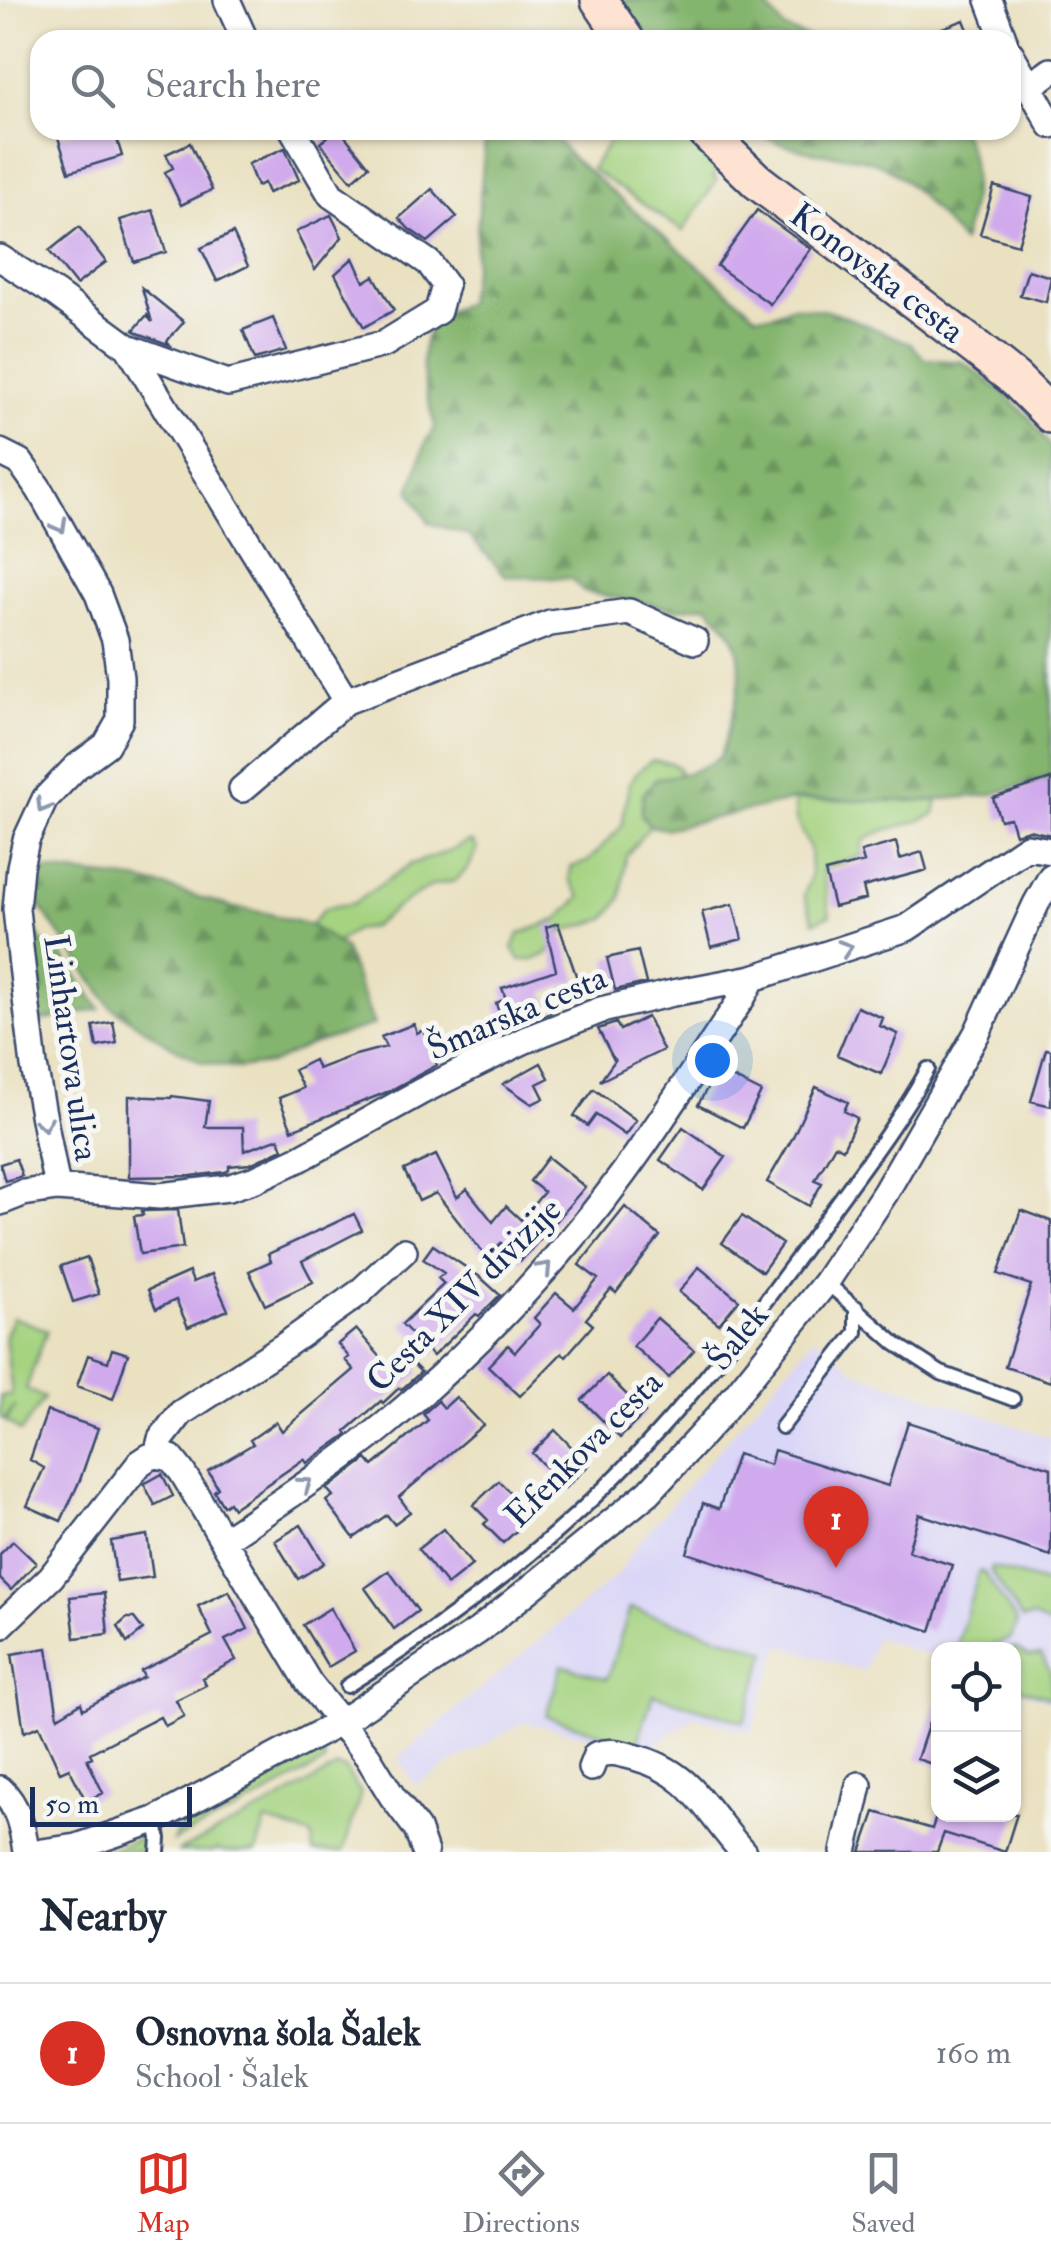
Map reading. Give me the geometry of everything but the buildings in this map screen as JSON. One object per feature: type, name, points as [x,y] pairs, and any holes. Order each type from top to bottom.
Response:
[{"type":"street","points":[[227,0],[240,30]]},
{"type":"street","points":[[598,0],[619,30]]},
{"type":"street","points":[[990,0],[1000,30]]},
{"type":"street","points":[[1029,87],[1051,71]]},
{"type":"street","points":[[1021,72],[1051,125]]},
{"type":"street","points":[[0,258],[128,346],[228,382],[384,344],[438,310],[445,285],[429,263],[331,196],[299,140]]},
{"type":"street","name":"Konovska cesta","points":[[714,140],[756,180],[1050,408]]},
{"type":"street","points":[[128,346],[346,701]]},
{"type":"street","name":"Linhartova ulica","points":[[0,452],[20,462],[39,488],[98,594],[115,640],[120,678],[120,720],[106,745],[45,799],[26,840],[20,866],[16,910],[23,975],[34,1066],[57,1188]]},
{"type":"street","points":[[242,789],[346,701],[550,623],[628,612],[695,641]]},
{"type":"street","name":"Šmarska cesta","points":[[0,1202],[23,1193],[57,1188],[160,1196],[242,1184],[299,1159],[525,1040],[602,1010],[753,978],[907,928],[1027,846],[1051,852]]},
{"type":"street","name":"Šalek","points":[[341,1722],[478,1630],[650,1492],[718,1417],[826,1282],[886,1194],[977,1033],[1051,877]]},
{"type":"street","name":"Cesta XIV divizije","points":[[224,1540],[386,1424],[478,1340],[574,1236],[661,1123],[753,978]]},
{"type":"street","points":[[158,1455],[161,1439],[181,1414],[287,1344],[358,1292],[404,1251]]},
{"type":"street","points":[[0,1626],[50,1577],[140,1463],[158,1455],[170,1458],[309,1683],[368,1757],[417,1829],[425,1852]]},
{"type":"street","points":[[42,1852],[77,1849],[155,1820],[341,1722]]},
{"type":"street","points":[[591,1768],[596,1755],[608,1750],[642,1759],[674,1774],[700,1796],[744,1852]]},
{"type":"street","points":[[844,1852],[858,1785]]},
{"type":"street","points":[[0,1790],[10,1798],[18,1816],[26,1852]]},
{"type":"lane","name":"Efenkova cesta","points":[[347,1686],[469,1604],[573,1517],[656,1436],[748,1327],[905,1109],[928,1069]]},
{"type":"lane","points":[[905,1109],[929,1120]]},
{"type":"lane","points":[[826,1282],[896,1344],[940,1373],[1013,1399]]},
{"type":"lane","points":[[782,1427],[856,1332],[856,1307]]},
{"type":"lane","points":[[573,1517],[592,1538]]},
{"type":"lane","points":[[155,1820],[158,1852]]},
{"type":"shaded area","points":[[815,1337],[856,1372],[1051,1438],[1051,1702],[1021,1691],[1021,1642],[931,1642],[931,1657],[876,1637],[864,1672],[780,1645],[751,1733],[696,1717],[648,1750],[524,1722],[415,1785],[398,1758],[617,1575],[638,1543]]},
{"type":"green space","points":[[614,0],[762,0],[788,30],[633,30]]},
{"type":"green space","points":[[485,140],[557,140],[570,156],[756,315],[772,315],[792,306],[834,312],[910,343],[925,359],[963,362],[1005,394],[1030,418],[1051,448],[1051,777],[989,795],[922,801],[794,800],[665,829],[650,826],[641,814],[643,794],[657,778],[690,772],[720,757],[739,681],[738,651],[728,629],[707,605],[676,609],[584,592],[571,579],[506,576],[468,535],[429,523],[410,491],[426,440],[435,427],[423,351],[434,324],[445,313],[466,303],[474,266]]},
{"type":"green space","points":[[610,140],[701,140],[726,157],[713,177],[717,180],[683,231],[591,169]]},
{"type":"green space","points":[[966,140],[973,170],[972,200],[962,242],[915,190],[885,167],[775,141]]},
{"type":"green space","points":[[652,760],[671,763],[681,776],[657,778],[641,814],[650,826],[626,856],[621,898],[606,919],[563,931],[547,954],[520,960],[513,948],[519,934],[557,920],[581,897],[569,879],[571,867],[587,862],[622,826],[629,783]]},
{"type":"green space","points":[[794,800],[938,800],[935,814],[871,836],[863,842],[861,856],[822,869],[830,915],[814,922],[804,895],[811,875],[810,849],[796,820]]},
{"type":"green space","points":[[473,842],[477,849],[469,867],[455,881],[433,885],[372,927],[354,930],[337,943],[310,925],[325,908],[354,903],[411,864]]},
{"type":"green space","points":[[26,868],[135,880],[310,925],[344,948],[374,1025],[309,1045],[270,1064],[237,1068],[202,1062],[111,1007],[32,895],[25,880]]},
{"type":"green space","points":[[32,922],[47,950],[59,949],[100,1009],[36,1022],[24,929]]},
{"type":"green space","points":[[13,1317],[47,1330],[26,1389],[44,1398],[21,1432],[6,1421],[15,1406],[4,1420],[0,1417],[0,1396],[12,1395],[5,1335]]},
{"type":"green space","points":[[991,1567],[1051,1585],[1051,1624],[1033,1617],[1022,1619]]},
{"type":"green space","points":[[979,1571],[984,1572],[1017,1622],[1011,1638],[1002,1642],[958,1642]]},
{"type":"green space","points":[[630,1608],[767,1651],[744,1722],[653,1694],[637,1745],[546,1716],[562,1665],[607,1679]]},
{"type":"green space","points":[[1021,1652],[1029,1657],[1041,1655],[1051,1673],[1051,1698],[1021,1688]]},
{"type":"green space","points":[[321,1755],[325,1762],[173,1841],[184,1824]]},
{"type":"green space","points":[[337,1767],[345,1769],[361,1793],[343,1852],[313,1852],[312,1836],[266,1821],[256,1852],[177,1852],[268,1807]]},
{"type":"green space","points":[[143,1837],[151,1841],[150,1851],[103,1852]]},
{"type":"place","name":"Osnovna šola Šalek","points":[[836,1568]]}]
